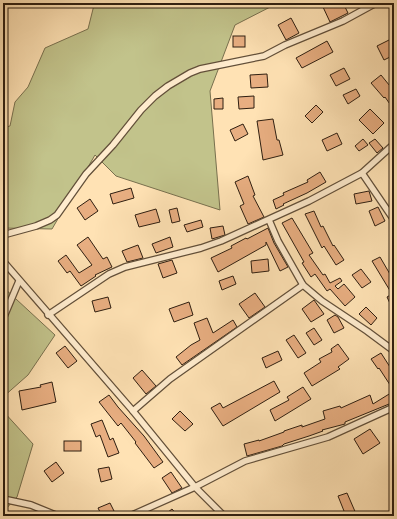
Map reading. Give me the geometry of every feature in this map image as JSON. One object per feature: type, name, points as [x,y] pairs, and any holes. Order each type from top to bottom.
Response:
[{"type":"street","points":[[3,235],[36,226],[57,215],[86,174],[113,145],[141,110],[168,86],[200,68],[264,56],[285,45],[342,21],[376,3]]},
{"type":"street","points":[[48,315],[109,274],[125,268],[200,248],[241,233],[337,187],[362,173],[394,144]]},
{"type":"street","points":[[362,173],[394,220]]},
{"type":"street","points":[[269,220],[278,241],[303,285],[322,301],[367,331],[394,352]]},
{"type":"street","points":[[3,261],[19,282],[133,411],[195,487],[224,516]]},
{"type":"street","points":[[3,318],[19,282]]},
{"type":"street","points":[[133,411],[170,379],[303,285]]},
{"type":"street","points":[[130,516],[195,487],[246,461],[328,437],[394,407]]},
{"type":"street","points":[[3,499],[31,505],[58,516]]},
{"type":"green space","points":[[92,3],[278,3],[235,25],[210,91],[220,210],[116,176],[95,155],[52,229],[3,228],[3,128],[10,126],[15,102],[28,87],[45,48],[88,29],[94,5]]},
{"type":"green space","points":[[3,287],[55,335],[28,375],[3,397]]},
{"type":"green space","points":[[3,411],[33,444],[17,497],[3,512]]},
{"type":"building","points":[[331,3],[343,3],[348,13],[330,22],[323,7]]},
{"type":"building","points":[[291,18],[299,33],[286,40],[278,25]]},
{"type":"building","points":[[233,36],[245,36],[245,47],[233,47]]},
{"type":"building","points":[[391,39],[394,44],[394,55],[384,60],[377,46]]},
{"type":"building","points":[[327,41],[333,52],[302,68],[296,58]]},
{"type":"building","points":[[344,68],[350,79],[336,86],[330,75]]},
{"type":"building","points":[[267,74],[268,87],[251,88],[250,75]]},
{"type":"building","points":[[381,75],[394,91],[394,110],[385,97],[384,98],[371,83]]},
{"type":"building","points":[[356,89],[360,96],[348,104],[343,95]]},
{"type":"building","points":[[254,96],[254,108],[239,109],[238,97]]},
{"type":"building","points":[[223,98],[223,109],[214,109],[214,99]]},
{"type":"building","points":[[316,105],[323,112],[312,123],[305,116]]},
{"type":"building","points":[[370,109],[384,123],[373,134],[359,120]]},
{"type":"building","points":[[273,119],[277,140],[279,140],[283,155],[263,160],[257,121]]},
{"type":"building","points":[[243,124],[248,134],[235,141],[230,130]]},
{"type":"building","points":[[337,133],[342,144],[327,151],[322,140]]},
{"type":"building","points":[[363,139],[368,145],[359,151],[355,146]]},
{"type":"building","points":[[375,139],[383,148],[377,153],[369,143]]},
{"type":"building","points":[[320,172],[326,182],[276,209],[273,200],[284,195],[283,193],[308,182],[307,180]]},
{"type":"building","points":[[248,176],[255,195],[253,196],[264,217],[248,224],[240,206],[244,204],[235,182]]},
{"type":"building","points":[[131,188],[134,198],[113,204],[110,194]]},
{"type":"building","points":[[369,191],[372,201],[356,204],[354,194]]},
{"type":"building","points":[[90,199],[98,211],[85,220],[77,208]]},
{"type":"building","points":[[378,207],[385,221],[375,226],[369,211]]},
{"type":"building","points":[[177,208],[180,221],[172,223],[169,210]]},
{"type":"building","points":[[156,209],[160,222],[139,227],[135,215]]},
{"type":"building","points":[[314,211],[321,227],[323,226],[333,246],[334,245],[344,260],[336,265],[324,246],[322,248],[305,214]]},
{"type":"building","points":[[292,218],[313,253],[309,255],[323,275],[325,274],[330,283],[340,278],[342,281],[335,286],[338,289],[344,284],[355,297],[345,306],[330,289],[327,291],[315,274],[311,277],[302,263],[304,262],[282,223]]},
{"type":"building","points":[[201,220],[203,227],[187,232],[184,225]]},
{"type":"building","points":[[223,226],[225,235],[212,239],[210,228]]},
{"type":"building","points":[[268,228],[274,243],[288,267],[280,271],[266,242],[266,245],[218,272],[211,258],[232,248],[231,246],[246,238],[247,239]]},
{"type":"building","points":[[88,237],[103,259],[107,257],[112,267],[95,275],[96,276],[81,286],[70,271],[67,273],[58,261],[66,255],[79,273],[92,265],[77,245]]},
{"type":"building","points":[[170,237],[173,247],[156,253],[152,244]]},
{"type":"building","points":[[138,245],[143,258],[127,262],[122,251]]},
{"type":"building","points":[[380,257],[394,281],[394,312],[387,297],[392,294],[372,261]]},
{"type":"building","points":[[268,259],[269,271],[252,273],[251,261]]},
{"type":"building","points":[[172,260],[177,273],[163,278],[158,264]]},
{"type":"building","points":[[361,269],[371,282],[362,288],[352,275]]},
{"type":"building","points":[[233,276],[236,284],[222,290],[219,281]]},
{"type":"building","points":[[255,293],[265,307],[249,318],[239,304]]},
{"type":"building","points":[[108,297],[111,308],[95,312],[92,301]]},
{"type":"building","points":[[314,300],[324,314],[311,322],[302,309]]},
{"type":"building","points":[[189,302],[193,315],[174,322],[169,309]]},
{"type":"building","points":[[366,307],[377,318],[371,325],[359,314]]},
{"type":"building","points":[[335,315],[338,317],[344,328],[334,333],[327,320]]},
{"type":"building","points":[[207,318],[213,333],[233,320],[237,327],[182,365],[176,357],[200,340],[194,323]]},
{"type":"building","points":[[314,328],[322,340],[314,345],[306,333]]},
{"type":"building","points":[[294,335],[306,353],[298,358],[286,340]]},
{"type":"building","points":[[338,344],[349,359],[338,367],[340,369],[312,386],[304,373],[321,362],[319,359],[332,352],[331,349]]},
{"type":"building","points":[[65,346],[77,361],[68,368],[56,353]]},
{"type":"building","points":[[278,351],[282,360],[266,368],[262,358]]},
{"type":"building","points":[[381,353],[390,367],[391,366],[394,370],[394,391],[379,368],[378,369],[371,359]]},
{"type":"building","points":[[142,370],[156,386],[146,394],[133,378]]},
{"type":"building","points":[[274,381],[280,392],[223,426],[211,408],[220,403],[223,408]]},
{"type":"building","points":[[52,382],[56,402],[22,410],[19,391],[41,387],[40,385]]},
{"type":"building","points":[[303,387],[311,399],[275,421],[270,410],[289,400],[287,397]]},
{"type":"building","points":[[394,391],[394,402],[345,422],[345,424],[322,430],[323,431],[282,446],[247,456],[244,444],[259,441],[302,425],[302,427],[325,419],[323,411],[340,406],[341,408],[370,395],[373,404]]},
{"type":"building","points":[[109,395],[144,436],[163,462],[154,468],[121,423],[118,426],[99,402]]},
{"type":"building","points":[[180,411],[193,424],[185,431],[172,419]]},
{"type":"building","points":[[102,420],[110,440],[113,438],[119,453],[108,457],[100,435],[96,437],[91,424]]},
{"type":"building","points":[[370,429],[380,443],[363,454],[354,439]]},
{"type":"building","points":[[64,441],[81,441],[81,451],[64,451]]},
{"type":"building","points":[[56,462],[64,473],[52,482],[44,471]]},
{"type":"building","points":[[109,467],[112,479],[101,482],[98,469]]},
{"type":"building","points":[[171,472],[182,488],[172,493],[162,478]]},
{"type":"building","points":[[347,493],[357,516],[346,516],[338,496]]},
{"type":"building","points":[[110,503],[115,513],[108,516],[102,516],[98,508]]},
{"type":"building","points":[[172,509],[178,516],[163,516]]}]
